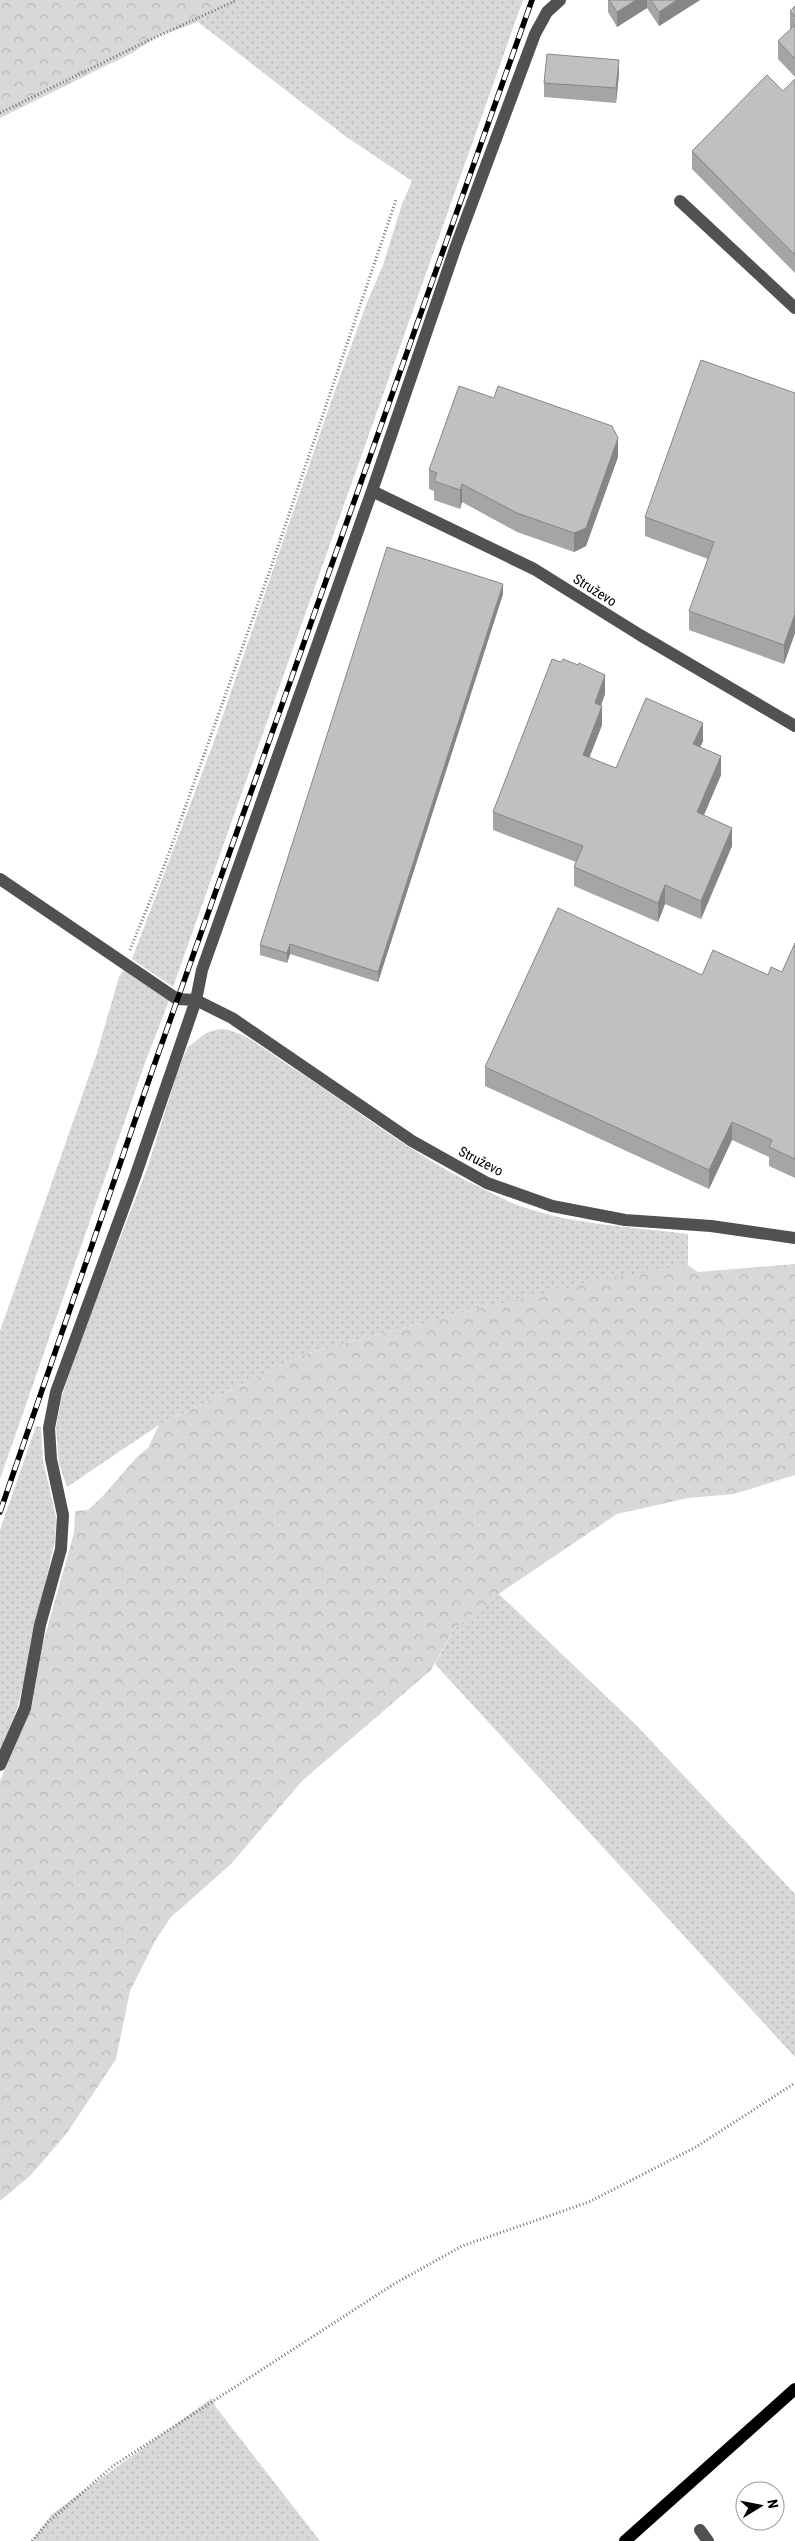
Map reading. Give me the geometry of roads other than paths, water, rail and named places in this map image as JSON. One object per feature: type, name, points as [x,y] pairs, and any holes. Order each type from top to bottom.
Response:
[{"type":"main road","points":[[625,2541],[795,2389]]},
{"type":"street","points":[[0,1765],[25,1708],[40,1625],[61,1549],[63,1515],[51,1458],[49,1428],[56,1392],[135,1177],[196,1000],[202,970],[508,102],[535,34],[547,12],[560,0]]},
{"type":"street","points":[[680,201],[795,308]]},
{"type":"street","name":"Struževo","points":[[372,491],[534,570],[795,726]]},
{"type":"street","name":"Struževo","points":[[0,879],[177,999],[196,1000],[232,1018],[412,1141],[487,1184],[552,1206],[625,1220],[711,1226],[795,1238]]},
{"type":"street","points":[[700,2530],[708,2541]]},
{"type":"railway","points":[[0,1512],[151,1074],[532,0]]}]
